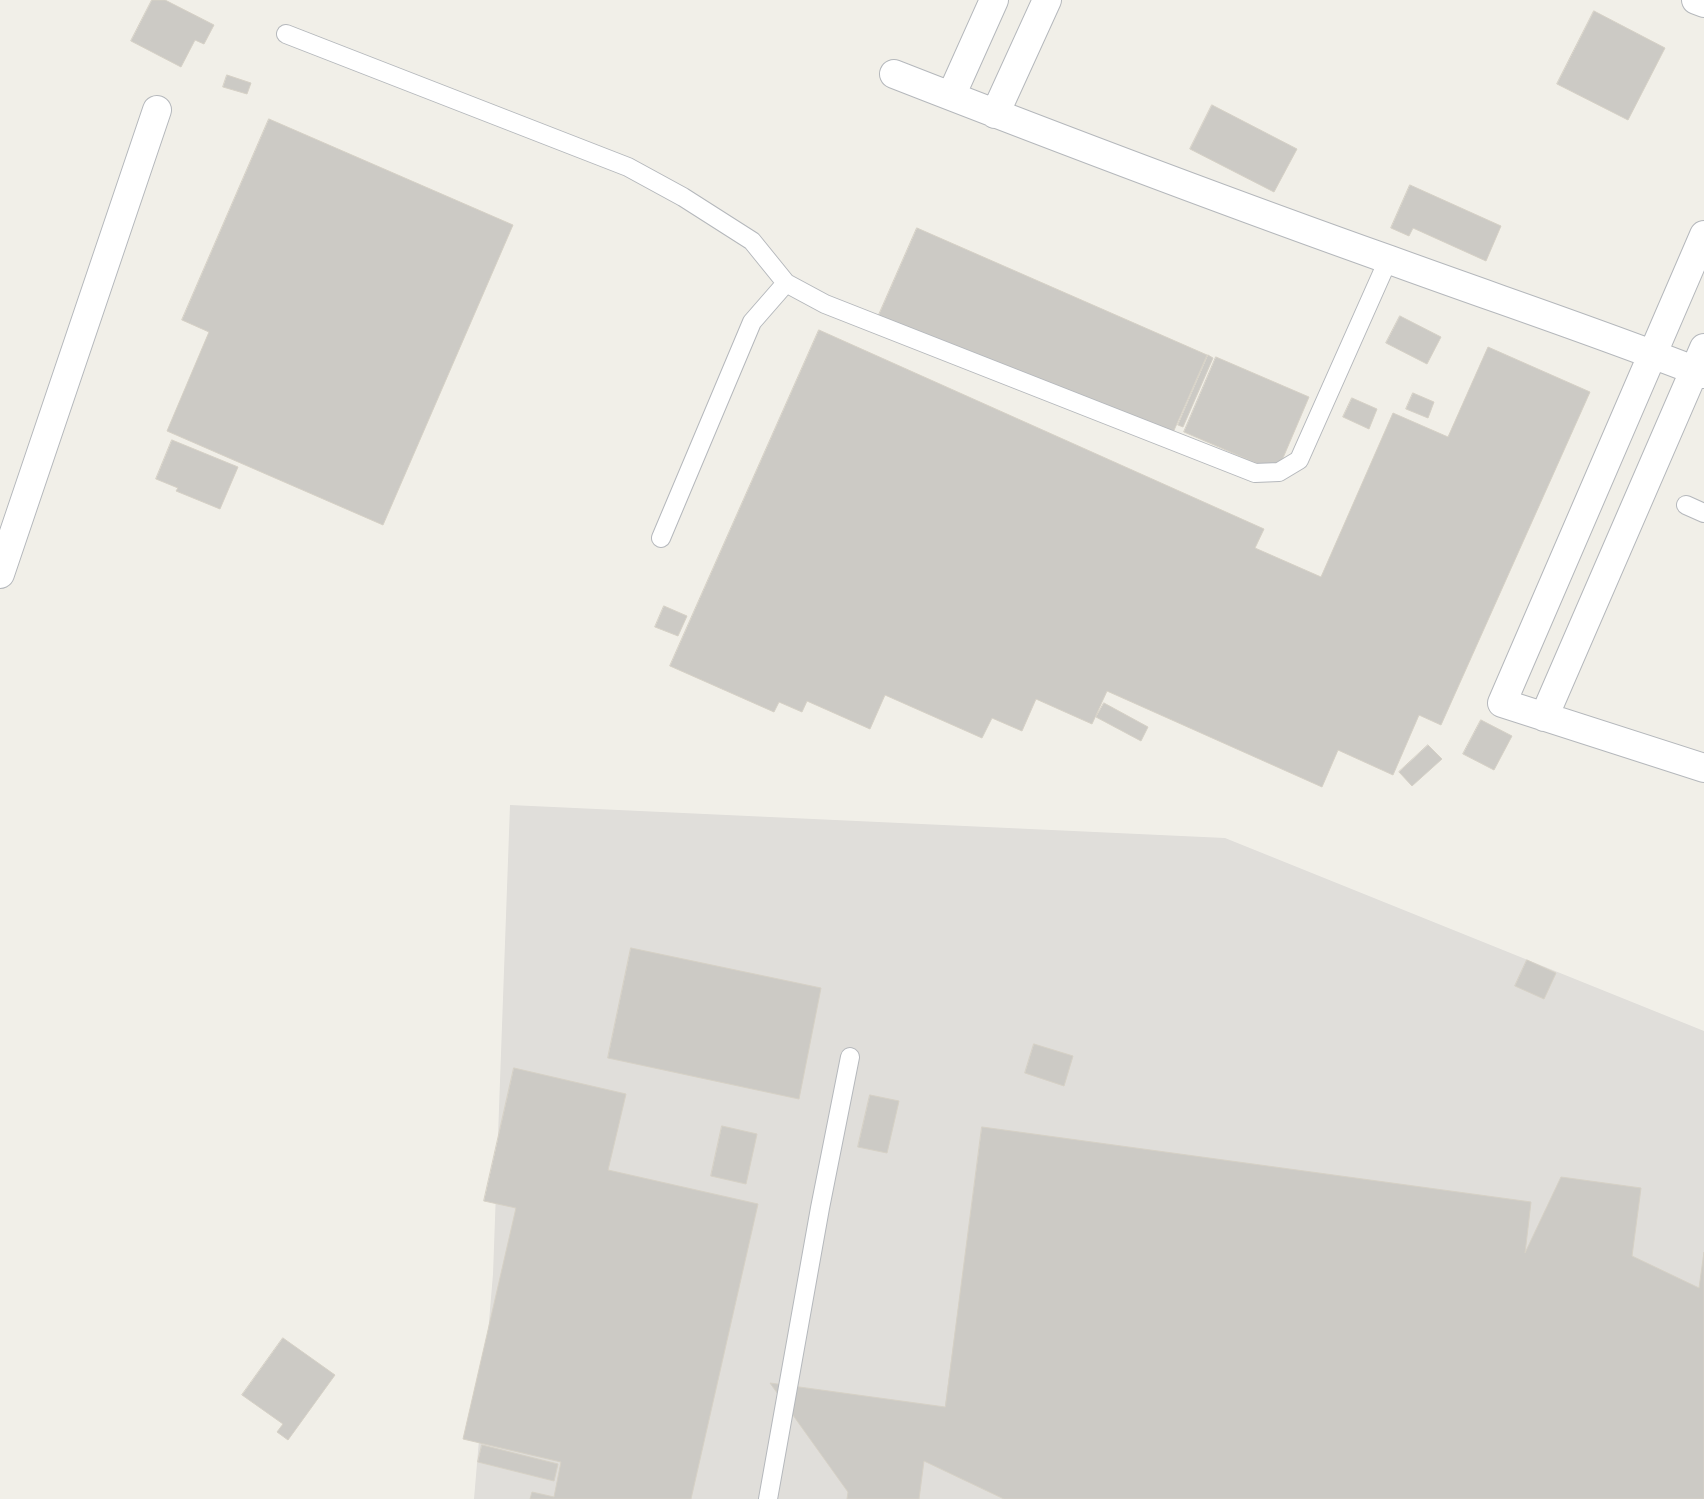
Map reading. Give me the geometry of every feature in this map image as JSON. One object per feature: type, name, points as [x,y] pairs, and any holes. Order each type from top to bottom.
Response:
[{"type":"street","points":[[951,96],[994,0]]},
{"type":"street","points":[[995,114],[1047,0]]},
{"type":"street","points":[[1696,0],[1704,3]]},
{"type":"street","points":[[894,74],[995,114],[1388,260],[1653,354],[1701,364],[1544,717]]},
{"type":"street","points":[[0,574],[157,110]]},
{"type":"street","points":[[1704,235],[1502,703],[1704,768]]},
{"type":"lane","points":[[286,34],[628,167],[682,197],[752,241],[786,283],[825,304],[1255,473],[1279,472],[1299,460],[1388,260]]},
{"type":"lane","points":[[660,538],[752,322],[786,283]]},
{"type":"lane","points":[[1686,506],[1704,513]]},
{"type":"lane","points":[[768,1499],[820,1208],[850,1057]]},
{"type":"shaded area","points":[[510,805],[1225,838],[1704,1031],[1704,1499],[474,1499],[493,1274]]},
{"type":"building","points":[[152,0],[165,0],[214,25],[204,44],[195,40],[181,67],[131,41]]},
{"type":"building","points":[[1594,11],[1665,48],[1628,120],[1557,84]]},
{"type":"building","points":[[227,75],[251,83],[247,94],[223,87]]},
{"type":"building","points":[[1212,105],[1297,149],[1274,192],[1190,149]]},
{"type":"building","points":[[269,119],[513,225],[383,525],[167,431],[209,332],[182,320]]},
{"type":"building","points":[[1410,185],[1501,226],[1486,261],[1413,228],[1409,236],[1391,228]]},
{"type":"building","points":[[917,228],[1207,355],[1168,444],[878,317]]},
{"type":"building","points":[[1400,316],[1441,337],[1427,364],[1386,343]]},
{"type":"building","points":[[819,330],[1264,529],[1255,548],[1321,577],[1393,413],[1448,437],[1488,347],[1590,392],[1441,725],[1419,715],[1393,775],[1338,750],[1322,787],[1107,691],[1092,724],[1036,699],[1022,731],[992,718],[982,738],[885,695],[870,729],[807,701],[802,712],[779,702],[774,712],[670,666]]},
{"type":"building","points":[[1208,355],[1213,358],[1183,427],[1178,425]]},
{"type":"building","points":[[1216,357],[1309,397],[1277,472],[1184,432]]},
{"type":"building","points":[[1413,393],[1434,402],[1428,418],[1406,409]]},
{"type":"building","points":[[1352,398],[1377,409],[1369,429],[1343,417]]},
{"type":"building","points":[[172,440],[238,467],[220,509],[176,491],[178,488],[156,479]]},
{"type":"building","points":[[664,606],[687,616],[678,636],[655,627]]},
{"type":"building","points":[[1104,703],[1148,727],[1141,741],[1096,717]]},
{"type":"building","points":[[1481,720],[1512,736],[1494,770],[1463,754]]},
{"type":"building","points":[[1428,745],[1442,759],[1412,786],[1399,772]]},
{"type":"building","points":[[631,948],[821,988],[799,1099],[608,1058]]},
{"type":"building","points":[[1527,960],[1556,973],[1544,999],[1515,986]]},
{"type":"building","points":[[1034,1044],[1073,1056],[1064,1086],[1025,1073]]},
{"type":"building","points":[[514,1068],[626,1094],[608,1170],[758,1204],[691,1499],[530,1499],[532,1492],[554,1497],[561,1462],[463,1439],[516,1208],[484,1201]]},
{"type":"building","points":[[870,1095],[899,1101],[887,1153],[858,1147]]},
{"type":"building","points":[[722,1126],[757,1134],[746,1184],[711,1176]]},
{"type":"building","points":[[982,1127],[1531,1202],[1525,1253],[1561,1177],[1641,1188],[1632,1256],[1699,1288],[1704,1252],[1704,1499],[1004,1499],[924,1461],[919,1499],[847,1499],[848,1492],[770,1383],[945,1407]]},
{"type":"building","points":[[283,1338],[335,1375],[288,1440],[277,1432],[283,1424],[242,1395]]},
{"type":"building","points":[[482,1445],[558,1464],[554,1481],[478,1462]]}]
